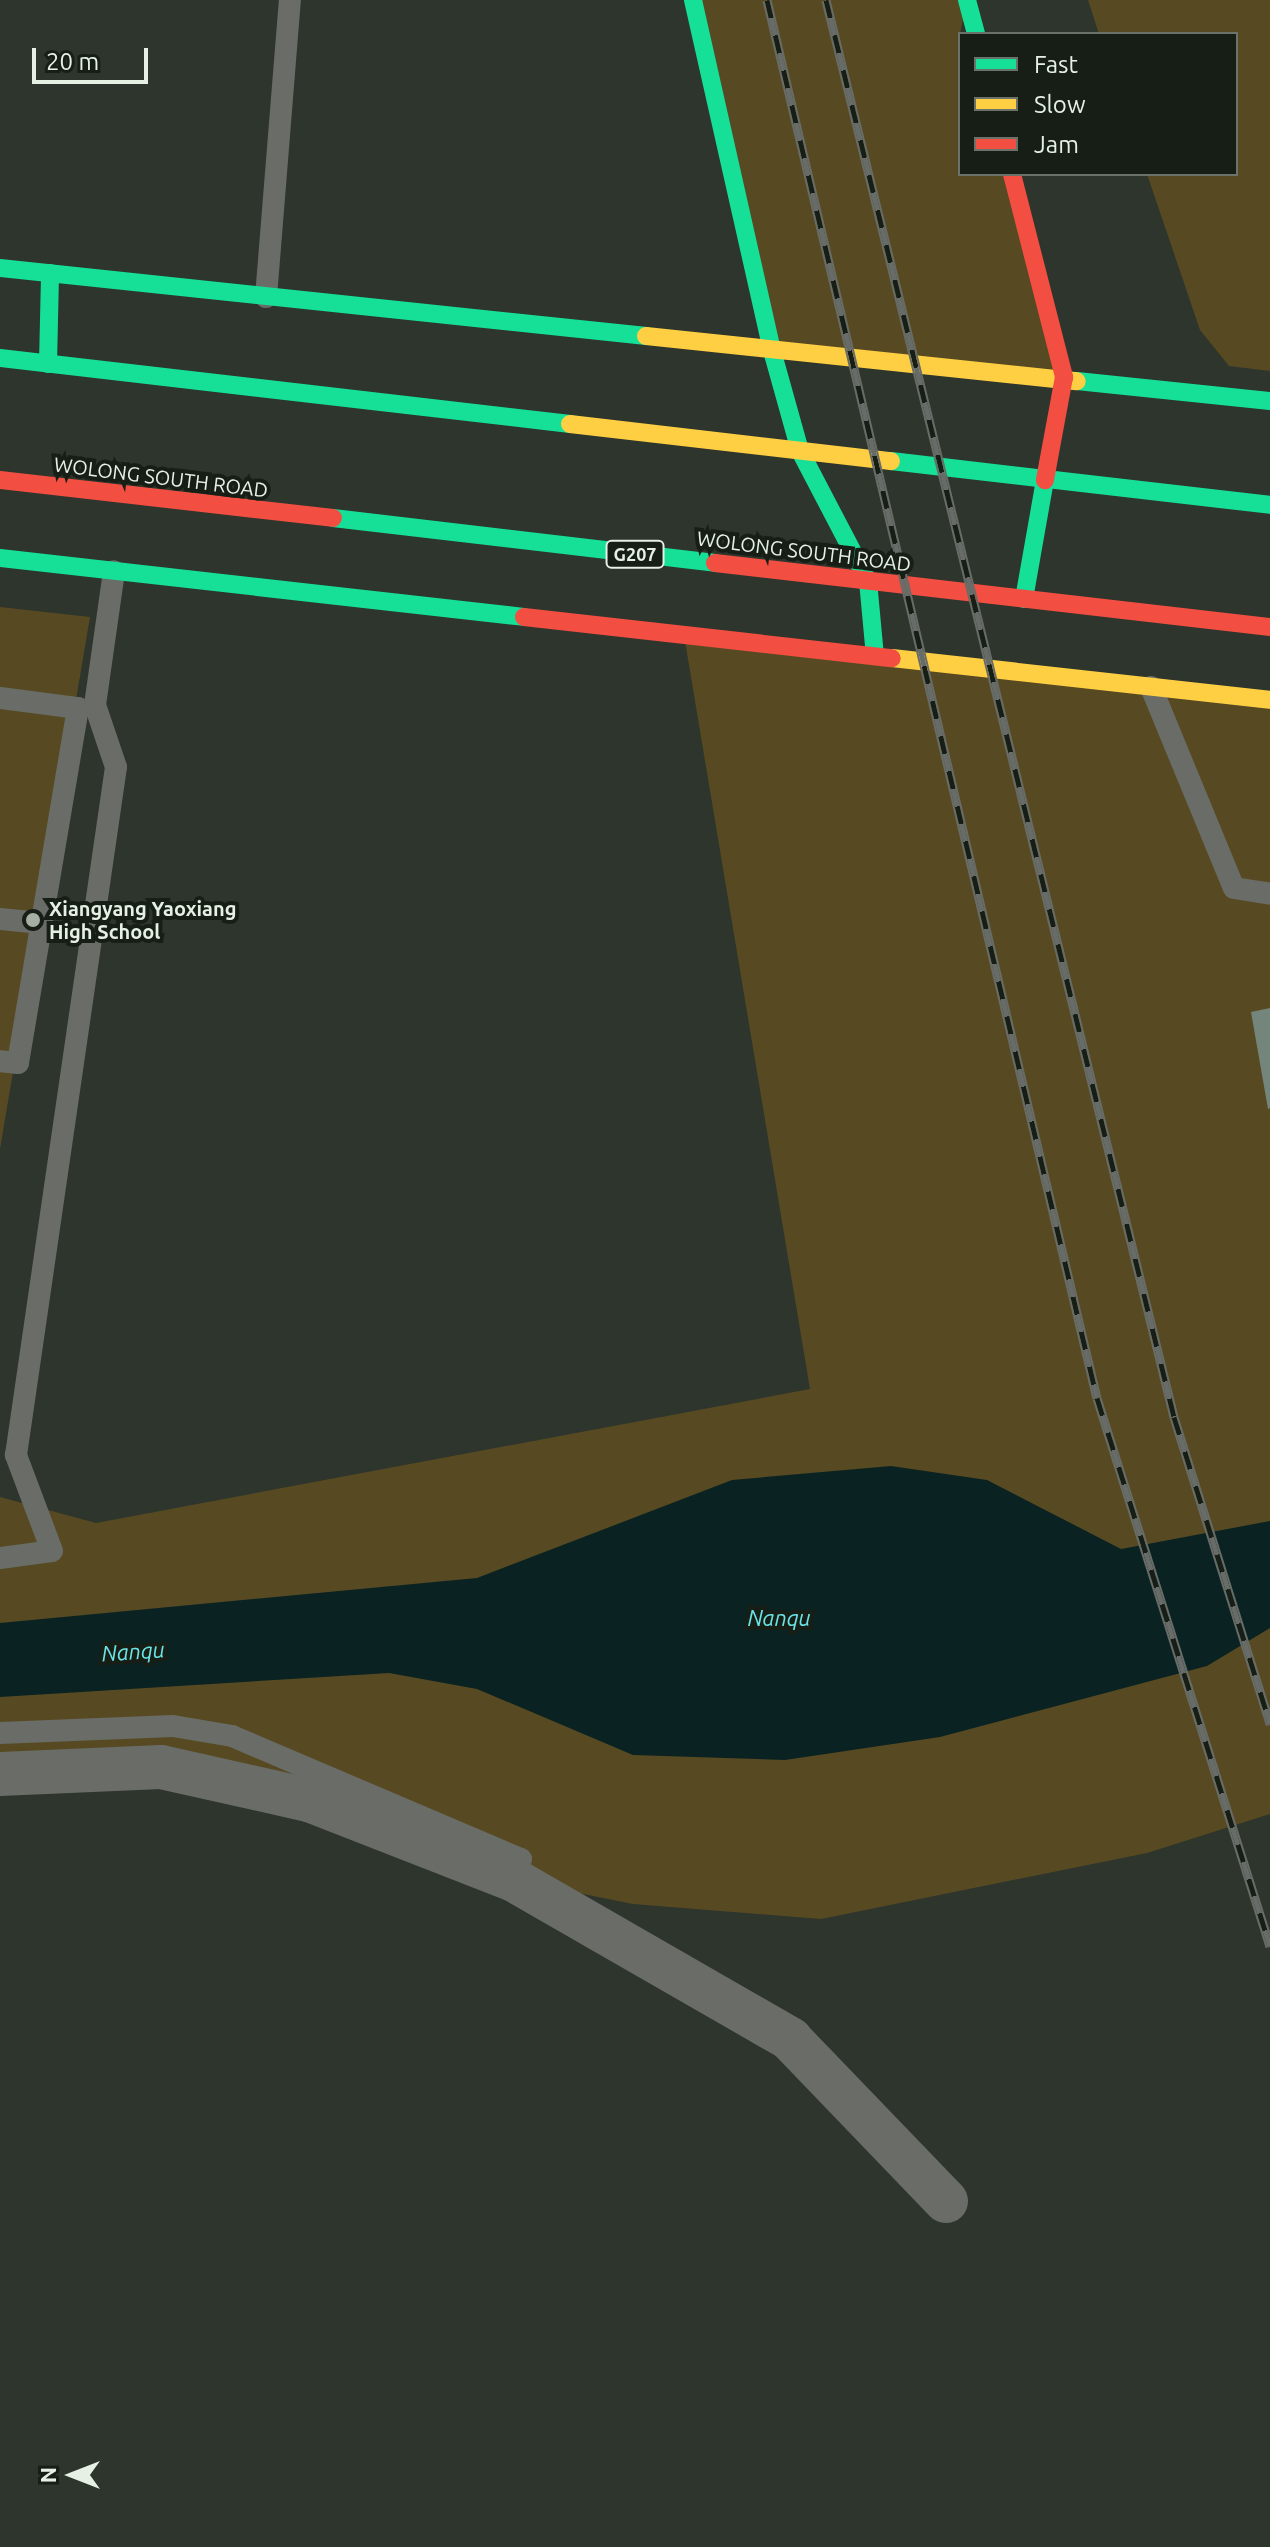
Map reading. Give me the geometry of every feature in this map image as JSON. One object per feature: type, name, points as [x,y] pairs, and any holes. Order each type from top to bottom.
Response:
[{"type":"main road","points":[[693,0],[771,347],[800,451],[868,581],[875,656]]},
{"type":"main road","points":[[967,0],[975,32]]},
{"type":"main road","points":[[1013,176],[1064,377],[1049,479],[1024,599]]},
{"type":"main road","points":[[0,268],[1064,377],[1270,401]]},
{"type":"main road","points":[[48,364],[50,273]]},
{"type":"main road","points":[[0,358],[1270,505]]},
{"type":"main road","points":[[1178,389],[1257,421]]},
{"type":"main road","name":"WOLONG SOUTH ROAD","points":[[0,480],[1270,627]]},
{"type":"main road","points":[[0,558],[1270,700]]},
{"type":"street","points":[[0,1774],[161,1767],[309,1800],[514,1880],[790,2039],[946,2201]]},
{"type":"lane","points":[[266,297],[290,0]]},
{"type":"lane","points":[[0,1061],[18,1063],[41,923],[114,571]]},
{"type":"lane","points":[[1151,687],[1234,888],[1270,894]]},
{"type":"lane","points":[[0,698],[86,706]]},
{"type":"lane","points":[[0,1558],[52,1551],[16,1455],[116,767],[86,706]]},
{"type":"lane","points":[[0,919],[41,923]]},
{"type":"lane","points":[[0,1733],[173,1726],[232,1736],[521,1859],[514,1880]]},
{"type":"shaded area","points":[[693,0],[967,0],[958,32],[958,176],[1013,176],[1064,377],[771,347]]},
{"type":"shaded area","points":[[1088,0],[1270,0],[1270,371],[1229,366],[1200,330],[1148,176],[1238,176],[1238,32],[1098,32]]},
{"type":"shaded area","points":[[0,607],[90,617],[0,1149]]},
{"type":"shaded area","points":[[684,635],[1270,700],[1270,1814],[1147,1853],[821,1919],[633,1904],[514,1880],[309,1800],[0,1774],[0,1497],[96,1523],[810,1389]]},
{"type":"water","name":"Nanqu","points":[[891,1466],[987,1480],[1121,1549],[1270,1521],[1270,1628],[1207,1666],[940,1737],[785,1760],[633,1755],[477,1689],[389,1673],[0,1697],[0,1623],[477,1578],[732,1480]]},
{"type":"building","points":[[1270,1008],[1270,1108],[1268,1109],[1251,1012]]},
{"type":"railway","points":[[767,0],[1097,1398],[1270,1946]]},
{"type":"railway","points":[[826,0],[1174,1417],[1270,1724]]},
{"type":"traffic: fast","points":[[693,0],[771,347],[800,451],[868,581],[875,656]]},
{"type":"traffic: fast","points":[[967,0],[975,32]]},
{"type":"traffic: fast","points":[[0,268],[646,336]]},
{"type":"traffic: fast","points":[[48,364],[50,273]]},
{"type":"traffic: fast","points":[[0,358],[570,424]]},
{"type":"traffic: fast","points":[[1077,381],[1270,401]]},
{"type":"traffic: fast","points":[[891,461],[1270,505]]},
{"type":"traffic: fast","points":[[1024,599],[1045,480]]},
{"type":"traffic: fast","points":[[333,518],[715,563]]},
{"type":"traffic: fast","points":[[0,558],[524,617]]},
{"type":"traffic: slow","points":[[646,336],[1077,381]]},
{"type":"traffic: slow","points":[[570,424],[891,461]]},
{"type":"traffic: slow","points":[[892,658],[1270,700]]},
{"type":"traffic: jam","points":[[1013,176],[1064,377],[1045,480]]},
{"type":"traffic: jam","points":[[0,480],[333,518]]},
{"type":"traffic: jam","points":[[715,563],[1270,627]]},
{"type":"traffic: jam","points":[[524,617],[892,658]]},
{"type":"place","name":"Xiangyang Yaoxiang High School","points":[[33,920]]}]
